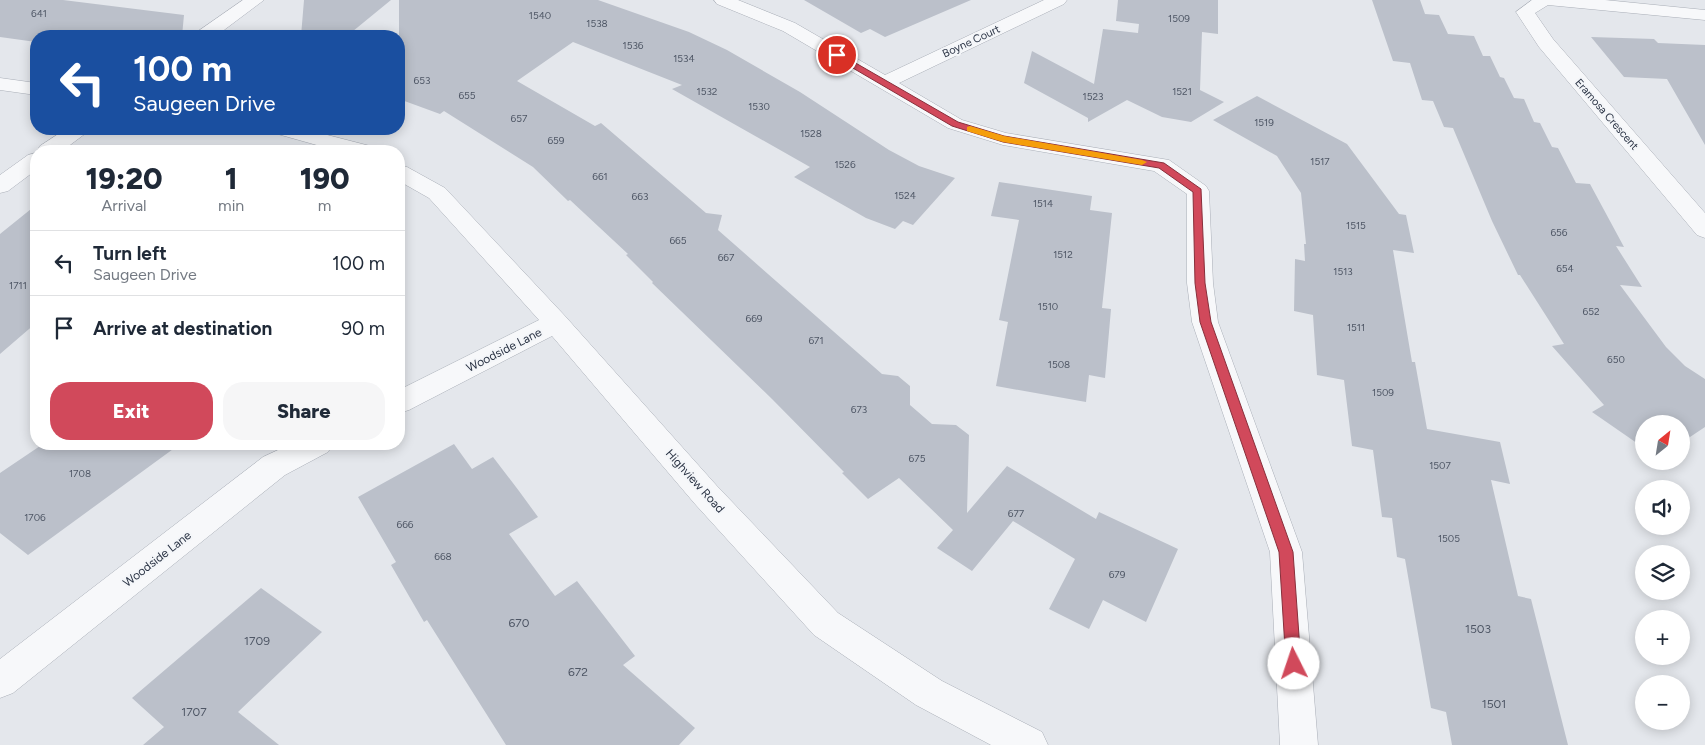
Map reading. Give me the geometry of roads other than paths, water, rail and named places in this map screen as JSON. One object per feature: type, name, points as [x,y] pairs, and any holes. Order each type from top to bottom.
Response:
[{"type":"street","points":[[212,30],[255,0]]},
{"type":"street","points":[[723,0],[789,27],[955,124],[1003,139],[1161,165],[1198,191],[1200,283],[1205,322],[1286,552],[1299,745]]},
{"type":"street","name":"Boyne Court","points":[[884,83],[1058,0]]},
{"type":"street","name":"Eramosa Crescent","points":[[1544,0],[1525,12],[1546,43],[1705,230]]},
{"type":"street","points":[[1549,0],[1705,15]]},
{"type":"street","points":[[0,84],[30,88]]},
{"type":"street","points":[[56,145],[71,135]]},
{"type":"street","points":[[303,135],[340,145]]},
{"type":"street","points":[[0,186],[30,164]]},
{"type":"street","name":"Highview Road","points":[[405,175],[437,193],[556,323],[706,495],[826,624],[929,692],[1029,745]]},
{"type":"street","name":"Woodside Lane","points":[[405,399],[556,323]]},
{"type":"street","name":"Woodside Lane","points":[[0,681],[274,466],[306,450]]}]
